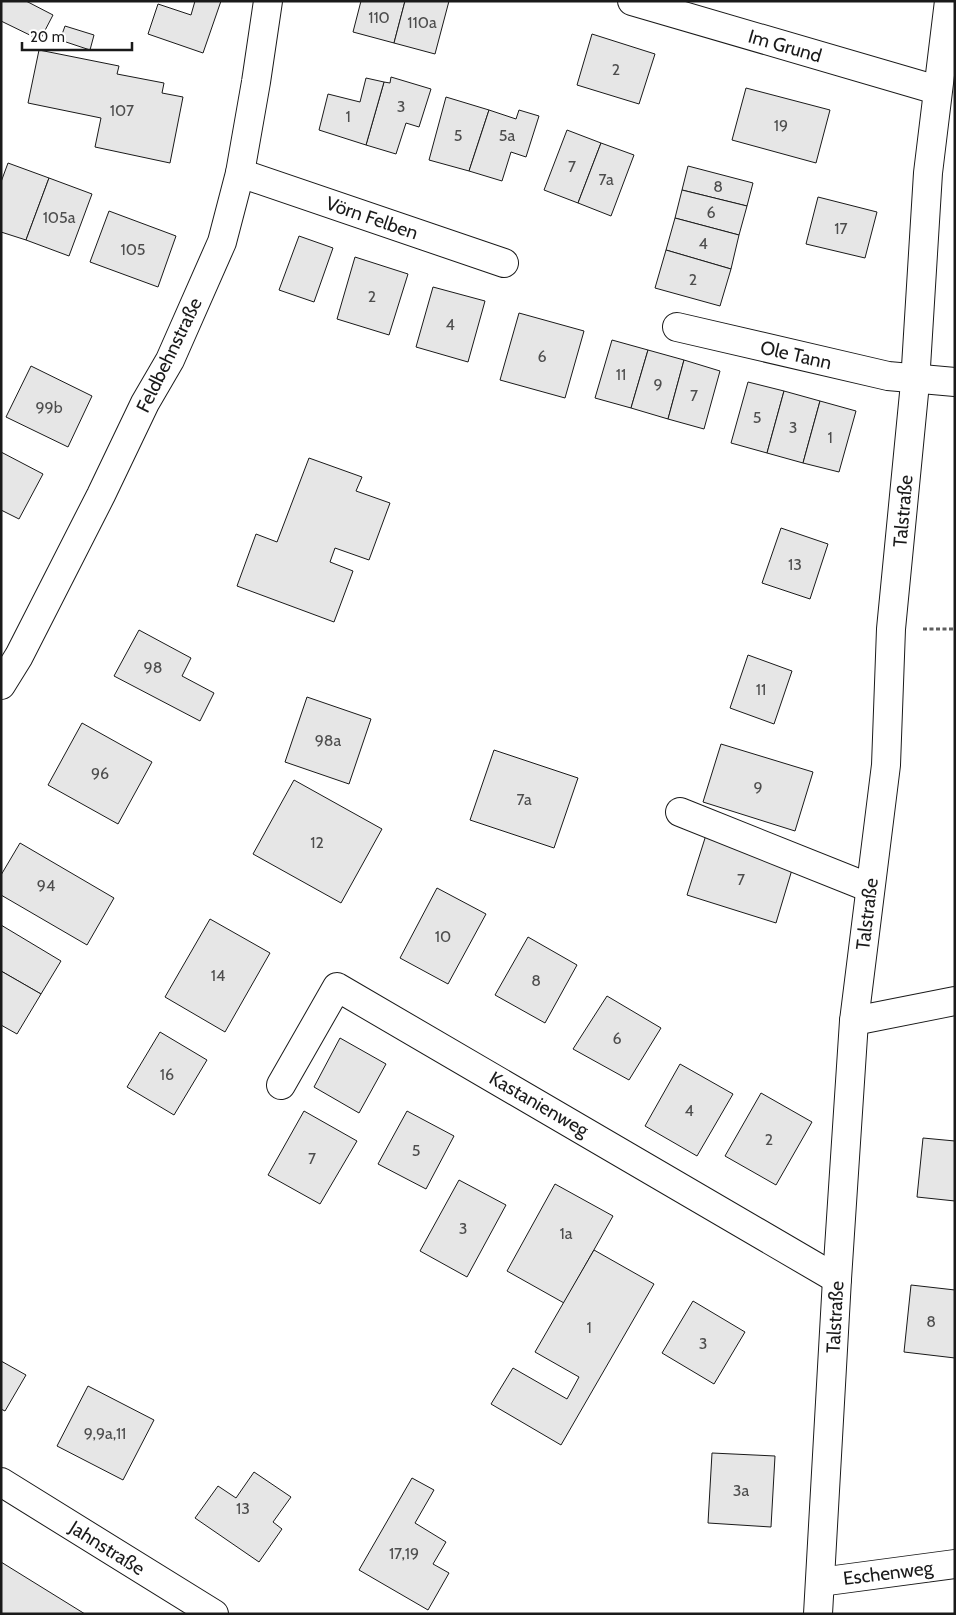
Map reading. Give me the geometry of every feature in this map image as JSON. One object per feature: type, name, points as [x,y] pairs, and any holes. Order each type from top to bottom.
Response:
[{"type":"street","name":"Feldbehnstraße","points":[[1,686],[19,656],[146,403],[170,360],[222,242],[240,173],[268,1]]},
{"type":"street","name":"Im Grund","points":[[632,1],[937,90]]},
{"type":"street","name":"Talstraße","points":[[818,1614],[854,1021],[886,765],[892,629],[920,321],[928,173],[948,1]]},
{"type":"street","name":"Vörn Felben","points":[[240,173],[504,263]]},
{"type":"street","name":"Ole Tann","points":[[677,327],[888,376],[955,382]]},
{"type":"street","points":[[680,812],[870,888]]},
{"type":"street","name":"Kastanienweg","points":[[282,1085],[337,987],[837,1279]]},
{"type":"street","points":[[854,1021],[955,1001]]},
{"type":"street","name":"Jahnstraße","points":[[1,1482],[199,1610]]},
{"type":"street","name":"Eschenweg","points":[[820,1582],[955,1564]]},
{"type":"building","points":[[1,1],[26,1],[53,15],[40,40],[1,21]]},
{"type":"building","points":[[195,1],[221,1],[203,53],[148,34],[158,4],[191,15]]},
{"type":"building","points":[[361,1],[405,1],[394,43],[353,32]]},
{"type":"building","points":[[405,1],[449,1],[435,54],[394,43]]},
{"type":"building","points":[[65,26],[94,35],[90,50],[60,40]]},
{"type":"building","points":[[592,34],[655,54],[639,104],[577,85]]},
{"type":"building","points":[[39,50],[119,66],[117,74],[164,83],[162,93],[183,97],[170,163],[95,147],[101,118],[28,103]]},
{"type":"building","points":[[391,77],[431,89],[419,127],[406,123],[396,154],[366,145],[384,82],[390,83]]},
{"type":"building","points":[[366,78],[384,82],[366,145],[319,130],[328,94],[360,102]]},
{"type":"building","points":[[746,88],[830,110],[816,163],[732,140]]},
{"type":"building","points":[[446,97],[489,110],[469,171],[429,160]]},
{"type":"building","points":[[489,110],[516,119],[519,110],[539,116],[526,157],[511,152],[502,181],[469,171]]},
{"type":"building","points":[[567,130],[601,143],[578,203],[544,190]]},
{"type":"building","points":[[601,143],[634,155],[611,216],[578,203]]},
{"type":"building","points":[[8,163],[49,178],[26,240],[1,232],[1,182]]},
{"type":"building","points":[[688,166],[753,183],[747,206],[682,190]]},
{"type":"building","points":[[49,178],[92,194],[69,256],[26,240]]},
{"type":"building","points":[[682,190],[747,206],[739,235],[675,218]]},
{"type":"building","points":[[818,197],[877,212],[865,258],[806,244]]},
{"type":"building","points":[[109,211],[176,236],[158,287],[90,262]]},
{"type":"building","points":[[675,218],[739,235],[731,269],[666,250]]},
{"type":"building","points":[[299,236],[333,248],[314,302],[279,290]]},
{"type":"building","points":[[666,250],[731,269],[720,306],[655,288]]},
{"type":"building","points":[[355,257],[408,274],[389,335],[337,319]]},
{"type":"building","points":[[433,287],[485,301],[468,362],[416,347]]},
{"type":"building","points":[[519,313],[584,331],[565,398],[500,380]]},
{"type":"building","points":[[612,340],[648,350],[631,408],[595,398]]},
{"type":"building","points":[[648,350],[684,360],[668,419],[631,408]]},
{"type":"building","points":[[684,360],[720,371],[704,429],[668,419]]},
{"type":"building","points":[[31,366],[92,396],[68,447],[6,417]]},
{"type":"building","points":[[748,382],[784,391],[767,453],[731,443]]},
{"type":"building","points":[[784,391],[820,401],[803,463],[767,453]]},
{"type":"building","points":[[820,401],[856,411],[839,472],[803,463]]},
{"type":"building","points":[[1,452],[43,474],[19,519],[1,510]]},
{"type":"building","points":[[309,458],[362,477],[356,491],[390,503],[369,560],[335,548],[330,562],[353,571],[334,622],[237,586],[256,534],[277,542]]},
{"type":"building","points":[[781,528],[828,544],[810,599],[762,583]]},
{"type":"building","points":[[139,630],[191,658],[182,676],[214,693],[200,721],[114,676]]},
{"type":"building","points":[[748,655],[792,671],[774,724],[730,708]]},
{"type":"building","points":[[307,697],[371,719],[349,784],[285,762]]},
{"type":"building","points":[[82,723],[152,762],[118,824],[48,785]]},
{"type":"building","points":[[721,744],[813,772],[795,831],[703,802]]},
{"type":"building","points":[[494,750],[578,778],[554,848],[470,820]]},
{"type":"building","points":[[294,780],[382,829],[341,903],[253,854]]},
{"type":"building","points":[[706,835],[794,863],[776,923],[687,895]]},
{"type":"building","points":[[20,843],[114,898],[87,945],[1,895],[1,875]]},
{"type":"building","points":[[437,888],[486,914],[448,984],[400,958]]},
{"type":"building","points":[[210,919],[270,953],[225,1032],[165,997]]},
{"type":"building","points":[[1,925],[61,961],[41,994],[1,971]]},
{"type":"building","points":[[528,937],[577,965],[545,1023],[495,995]]},
{"type":"building","points":[[1,971],[41,994],[17,1034],[1,1025]]},
{"type":"building","points":[[607,996],[661,1028],[629,1080],[573,1049]]},
{"type":"building","points":[[160,1032],[207,1060],[174,1115],[127,1087]]},
{"type":"building","points":[[340,1038],[386,1064],[359,1113],[314,1087]]},
{"type":"building","points":[[680,1064],[733,1094],[697,1156],[645,1126]]},
{"type":"building","points":[[761,1093],[812,1122],[776,1185],[725,1156]]},
{"type":"building","points":[[304,1111],[357,1141],[320,1204],[268,1175]]},
{"type":"building","points":[[407,1111],[454,1136],[426,1189],[378,1164]]},
{"type":"building","points":[[923,1138],[955,1141],[955,1201],[917,1197]]},
{"type":"building","points":[[459,1180],[506,1205],[467,1277],[420,1251]]},
{"type":"building","points":[[555,1184],[613,1216],[564,1303],[507,1271]]},
{"type":"building","points":[[594,1250],[654,1284],[561,1445],[491,1404],[513,1368],[567,1399],[579,1377],[535,1352]]},
{"type":"building","points":[[911,1285],[955,1290],[955,1358],[904,1352]]},
{"type":"building","points":[[693,1301],[745,1332],[714,1384],[662,1353]]},
{"type":"building","points":[[1,1361],[26,1375],[5,1411],[1,1409]]},
{"type":"building","points":[[88,1386],[154,1420],[123,1480],[57,1446]]},
{"type":"building","points":[[712,1453],[775,1456],[771,1527],[708,1523]]},
{"type":"building","points":[[254,1472],[291,1497],[273,1522],[282,1529],[259,1562],[195,1518],[218,1486],[236,1498]]},
{"type":"building","points":[[412,1478],[434,1490],[415,1523],[446,1542],[433,1564],[449,1573],[428,1610],[359,1570]]},
{"type":"building","points":[[1,1562],[85,1614],[1,1614]]}]
